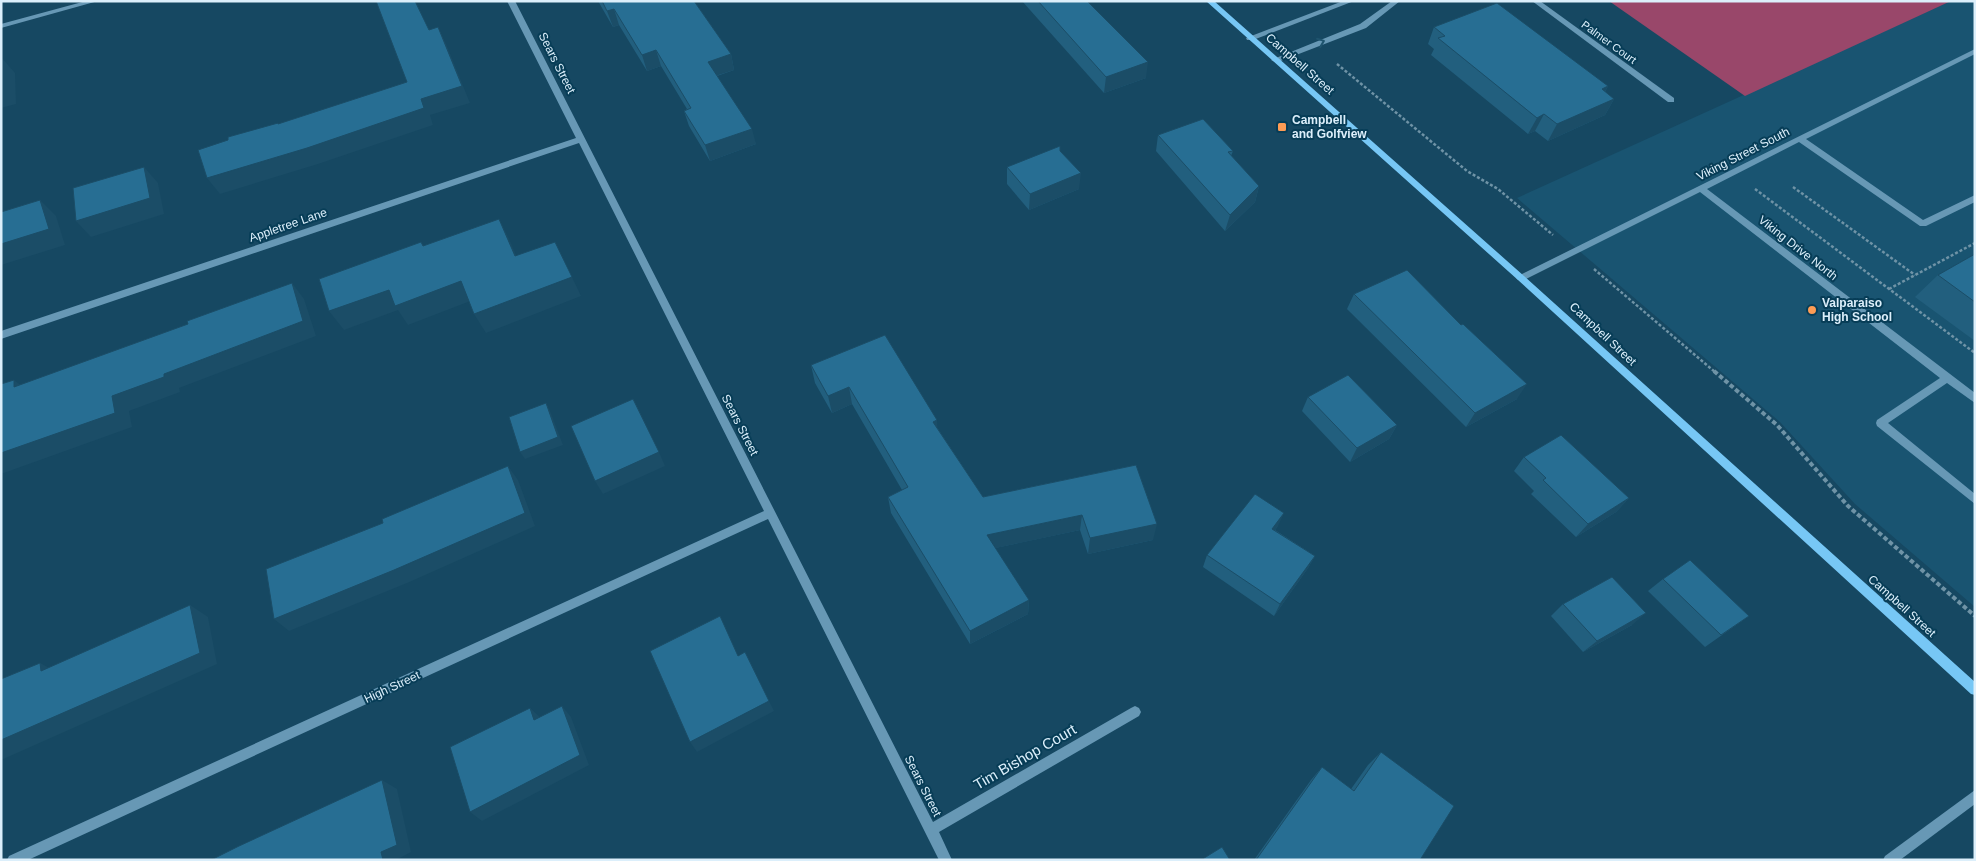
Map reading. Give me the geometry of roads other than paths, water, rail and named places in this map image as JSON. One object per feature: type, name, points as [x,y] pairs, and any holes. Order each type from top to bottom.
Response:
[{"type":"main road","name":"Campbell Street","points":[[1209,1],[1521,278],[1975,690]]},
{"type":"street","points":[[1,26],[95,1]]},
{"type":"street","name":"Sears Street","points":[[511,1],[946,860]]},
{"type":"street","points":[[1250,38],[1351,1]]},
{"type":"street","points":[[1276,60],[1363,26],[1397,1]]},
{"type":"street","name":"Palmer Court","points":[[1535,1],[1671,100]]},
{"type":"street","name":"Viking Street South","points":[[1521,278],[1975,51]]},
{"type":"street","name":"Appletree Lane","points":[[1,335],[582,139]]},
{"type":"street","points":[[1800,139],[1923,224],[1975,198]]},
{"type":"street","name":"Viking Drive North","points":[[1701,189],[1975,400]]},
{"type":"street","points":[[1947,378],[1881,423],[1975,500]]},
{"type":"street","name":"High Street","points":[[14,860],[770,513]]},
{"type":"street","name":"Tim Bishop Court","points":[[931,830],[1134,712]]},
{"type":"street","points":[[1889,860],[1975,796]]},
{"type":"place","name":"Campbell and Golfview","points":[[1282,127]]},
{"type":"place","name":"Valparaiso High School","points":[[1812,310]]}]
